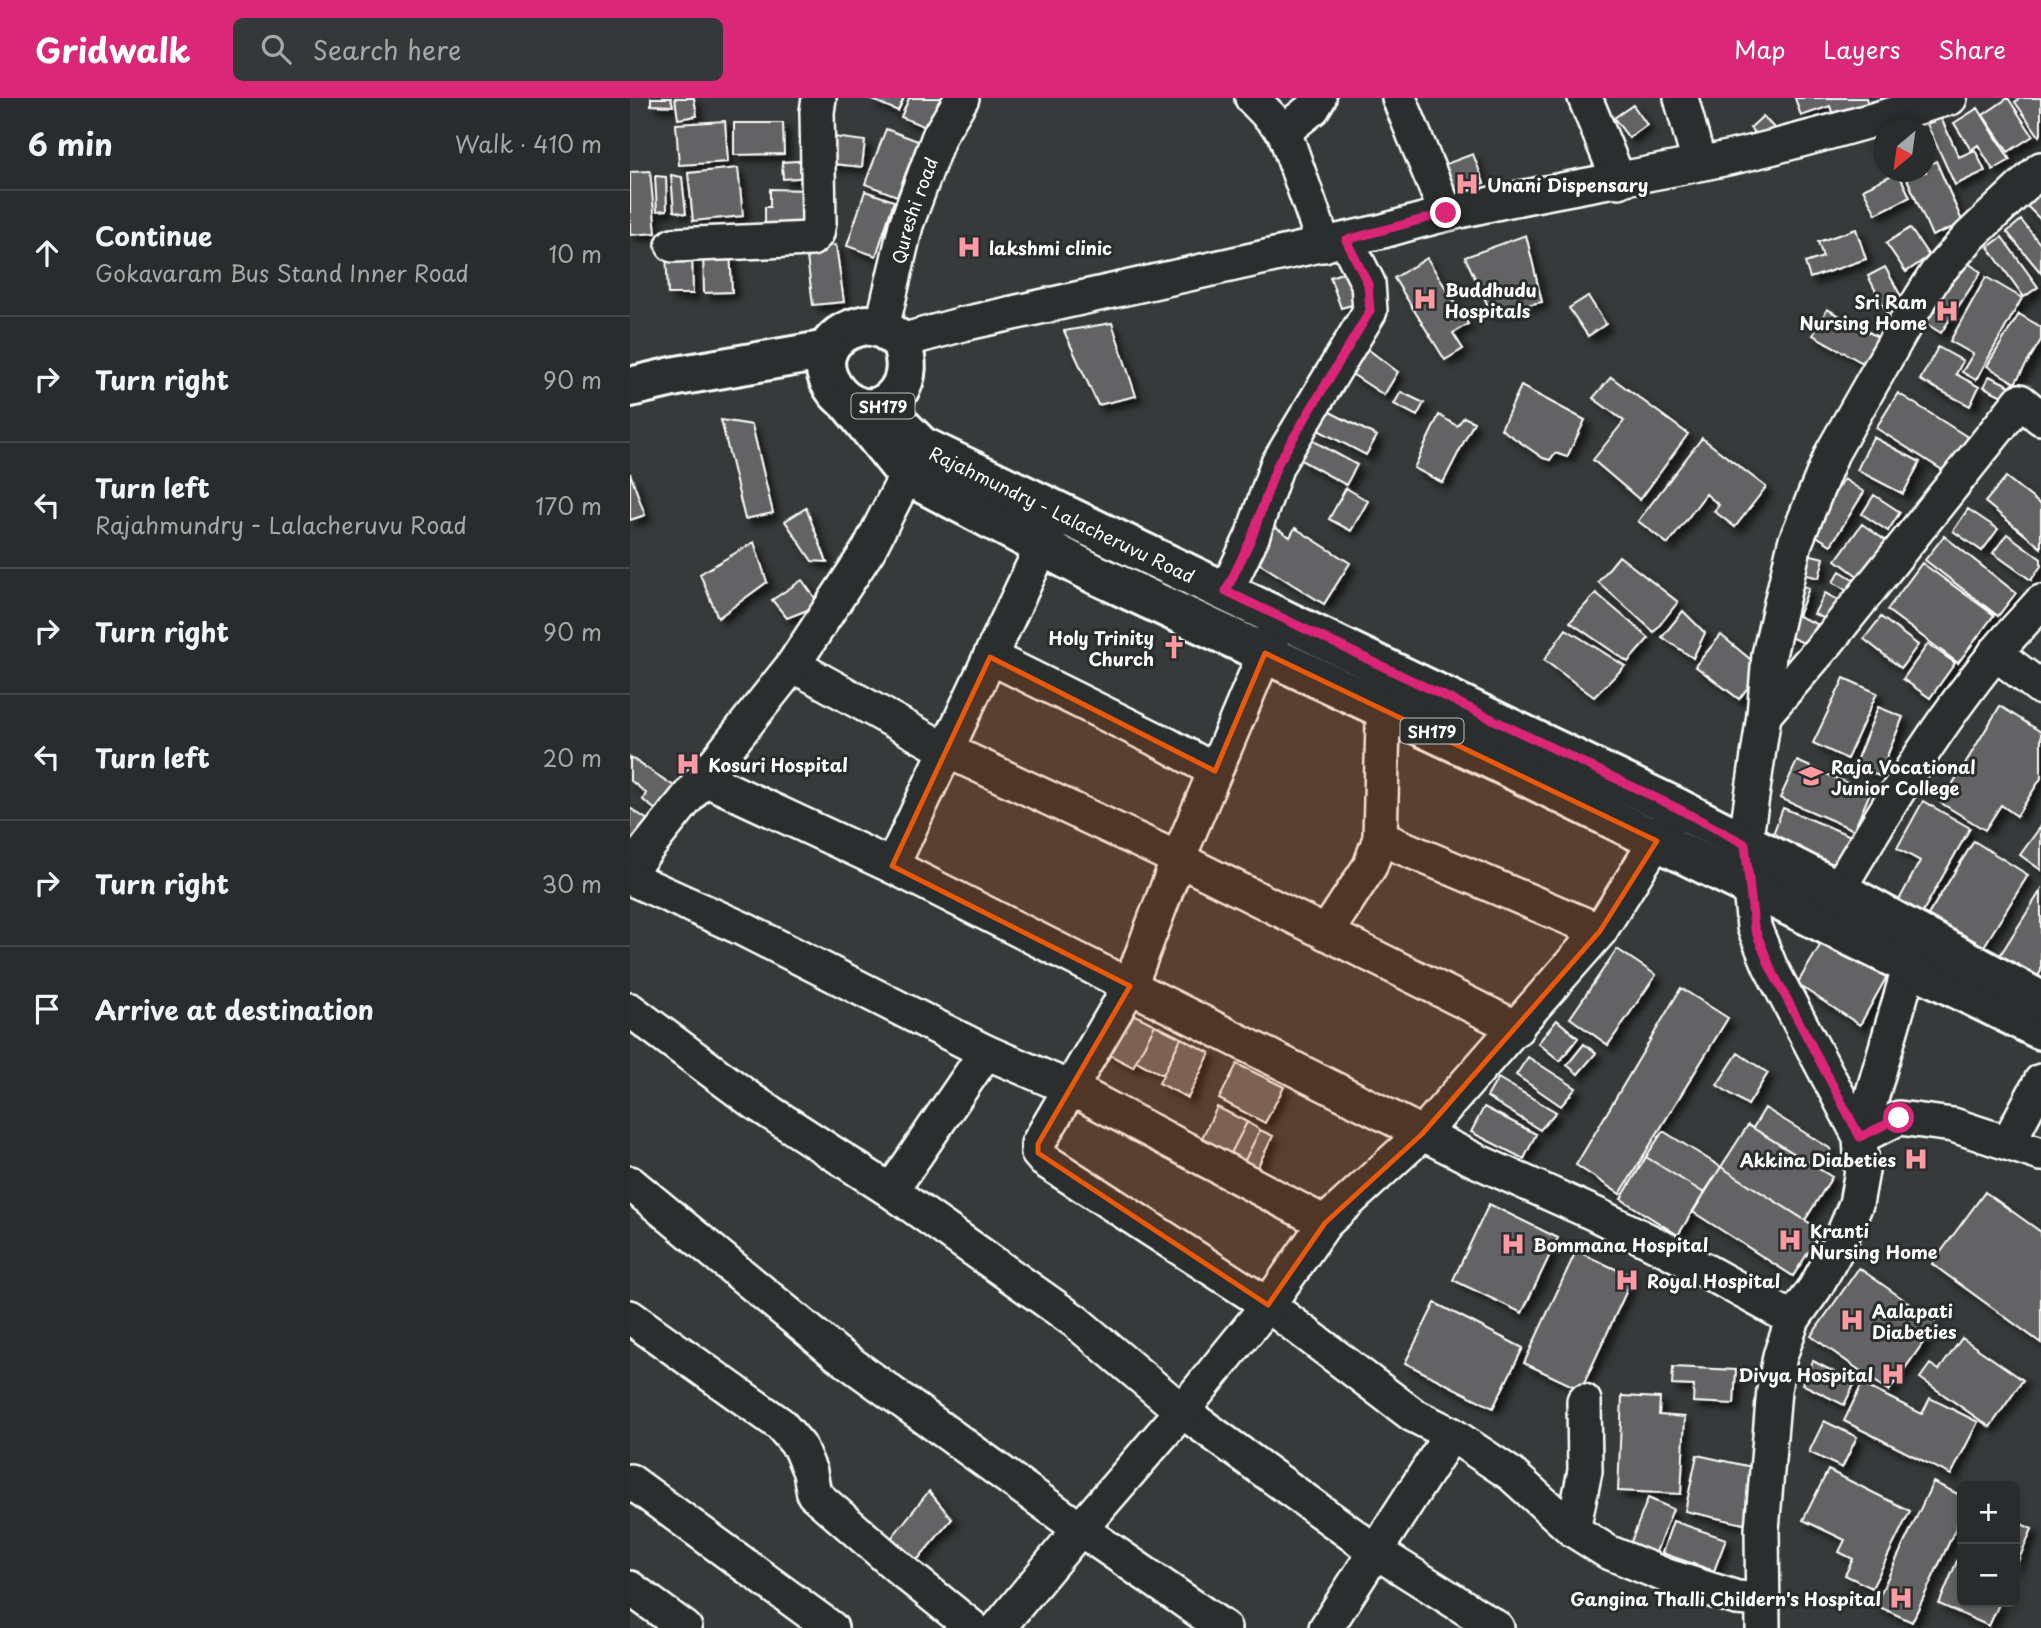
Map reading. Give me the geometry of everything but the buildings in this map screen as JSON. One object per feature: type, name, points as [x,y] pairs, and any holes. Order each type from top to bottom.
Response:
[{"type":"main road","points":[[630,410],[826,358],[837,337],[850,328],[866,325],[892,335]]},
{"type":"main road","name":"SH179","points":[[865,404],[895,395],[904,382],[907,366],[892,335]]},
{"type":"main road","points":[[630,387],[677,376],[826,358]]},
{"type":"main road","name":"Rajahmundry - Lalacheruvu Road","points":[[826,358],[828,380],[837,395],[865,404],[914,460],[1059,512],[1226,591],[1677,808],[1838,890],[1914,949],[2041,1001]]},
{"type":"main road","name":"SH179","points":[[914,460],[1042,546],[1095,574],[1383,708],[1749,886],[1914,949],[2041,1030]]},
{"type":"street","points":[[673,244],[811,239],[817,233],[819,98]]},
{"type":"street","name":"Qureshi road","points":[[892,335],[906,225],[939,136],[961,98]]},
{"type":"street","points":[[1226,591],[1252,537],[1277,465],[1370,311],[1368,284],[1335,242],[1284,131],[1252,98]]},
{"type":"street","points":[[1284,131],[1313,108],[1320,98]]},
{"type":"street","points":[[1399,98],[1446,213]]},
{"type":"street","points":[[1585,98],[1619,181]]},
{"type":"street","points":[[1681,98],[1699,163]]},
{"type":"street","points":[[892,335],[964,324],[1335,242],[1446,213],[1721,160],[1814,137],[1950,98]]},
{"type":"street","points":[[1860,1137],[1770,967],[1754,927],[1745,844],[1764,715],[1769,655],[1795,543],[1832,453],[1936,274],[1970,236],[2041,169]]},
{"type":"street","points":[[1764,715],[1829,640],[2020,401],[2041,418]]},
{"type":"street","points":[[630,870],[793,666],[869,550],[914,460]]},
{"type":"street","points":[[892,866],[1059,512]]},
{"type":"street","points":[[1838,890],[1945,719],[1995,653],[2041,602]]},
{"type":"street","points":[[1280,617],[1178,859],[1130,986],[1038,1144],[1038,1153],[1044,1160],[1268,1305],[1413,1415],[1451,1434],[1511,1474],[1573,1530],[1608,1552],[1667,1576],[1737,1598],[1763,1614]]},
{"type":"street","points":[[1995,653],[2041,688]]},
{"type":"street","points":[[990,657],[1215,771]]},
{"type":"street","points":[[793,666],[946,750],[1178,859],[1517,1028]]},
{"type":"street","points":[[1326,933],[1370,866],[1380,838],[1384,667]]},
{"type":"street","points":[[705,779],[892,866],[1422,1134],[1618,1225],[1793,1319]]},
{"type":"street","points":[[998,1628],[1268,1305],[1325,1223],[1422,1134],[1600,931],[1677,808]]},
{"type":"street","points":[[1380,838],[1600,931]]},
{"type":"street","points":[[630,878],[741,928],[986,1052],[1070,1088],[1325,1223]]},
{"type":"street","points":[[1763,1614],[1762,1529],[1774,1390],[1780,1356],[1793,1319],[1815,1288],[1838,1247],[1856,1204],[1862,1171],[1860,1137],[1914,949]]},
{"type":"street","points":[[630,1010],[751,1100],[891,1191],[1075,1321],[1182,1411],[1375,1552],[1497,1628]]},
{"type":"street","points":[[891,1191],[986,1052]]},
{"type":"street","points":[[2008,1143],[2041,1081]]},
{"type":"street","points":[[1860,1137],[1899,1118],[1954,1125],[2041,1154]]},
{"type":"street","points":[[630,1183],[817,1338],[1080,1529],[1224,1628]]},
{"type":"street","points":[[630,1317],[780,1424],[799,1446],[810,1472],[814,1494],[973,1628]]},
{"type":"street","points":[[1573,1530],[1585,1471],[1584,1401]]},
{"type":"street","points":[[1326,1628],[1451,1434]]},
{"type":"street","points":[[630,1481],[831,1628]]},
{"type":"street","points":[[630,1588],[685,1628]]},
{"type":"highlighted area","points":[[1265,653],[1657,841],[1600,931],[1422,1134],[1325,1223],[1268,1305],[1038,1153],[1038,1144],[1130,986],[892,866],[990,657],[1215,771]]},
{"type":"place","name":"Unani Dispensary","points":[[1467,184]]},
{"type":"place","name":"lakshmi clinic","points":[[969,247]]},
{"type":"place","name":"Buddhudu Hospitals","points":[[1425,299]]},
{"type":"place","name":"Sri Ram Nursing Home","points":[[1947,311]]},
{"type":"place","name":"Holy Trinity Church","points":[[1174,647]]},
{"type":"place","name":"Kosuri Hospital","points":[[688,764]]},
{"type":"place","name":"Raja Vocational Junior College","points":[[1811,776]]},
{"type":"place","name":"Akkina Diabeties","points":[[1916,1159]]},
{"type":"place","name":"Kranti Nursing Home","points":[[1790,1240]]},
{"type":"place","name":"Bommana Hospital","points":[[1513,1244]]},
{"type":"place","name":"Royal Hospital","points":[[1627,1280]]},
{"type":"place","name":"Aalapati Diabeties","points":[[1852,1320]]},
{"type":"place","name":"Divya Hospital","points":[[1893,1374]]},
{"type":"place","name":"Gangina Thalli Childern's Hospital","points":[[1901,1598]]},
{"type":"route","points":[[1446,213],[1346,240],[1368,284],[1370,311],[1277,465],[1252,537],[1226,591],[1677,808],[1745,844],[1754,927],[1770,967],[1860,1137],[1899,1118]]}]
